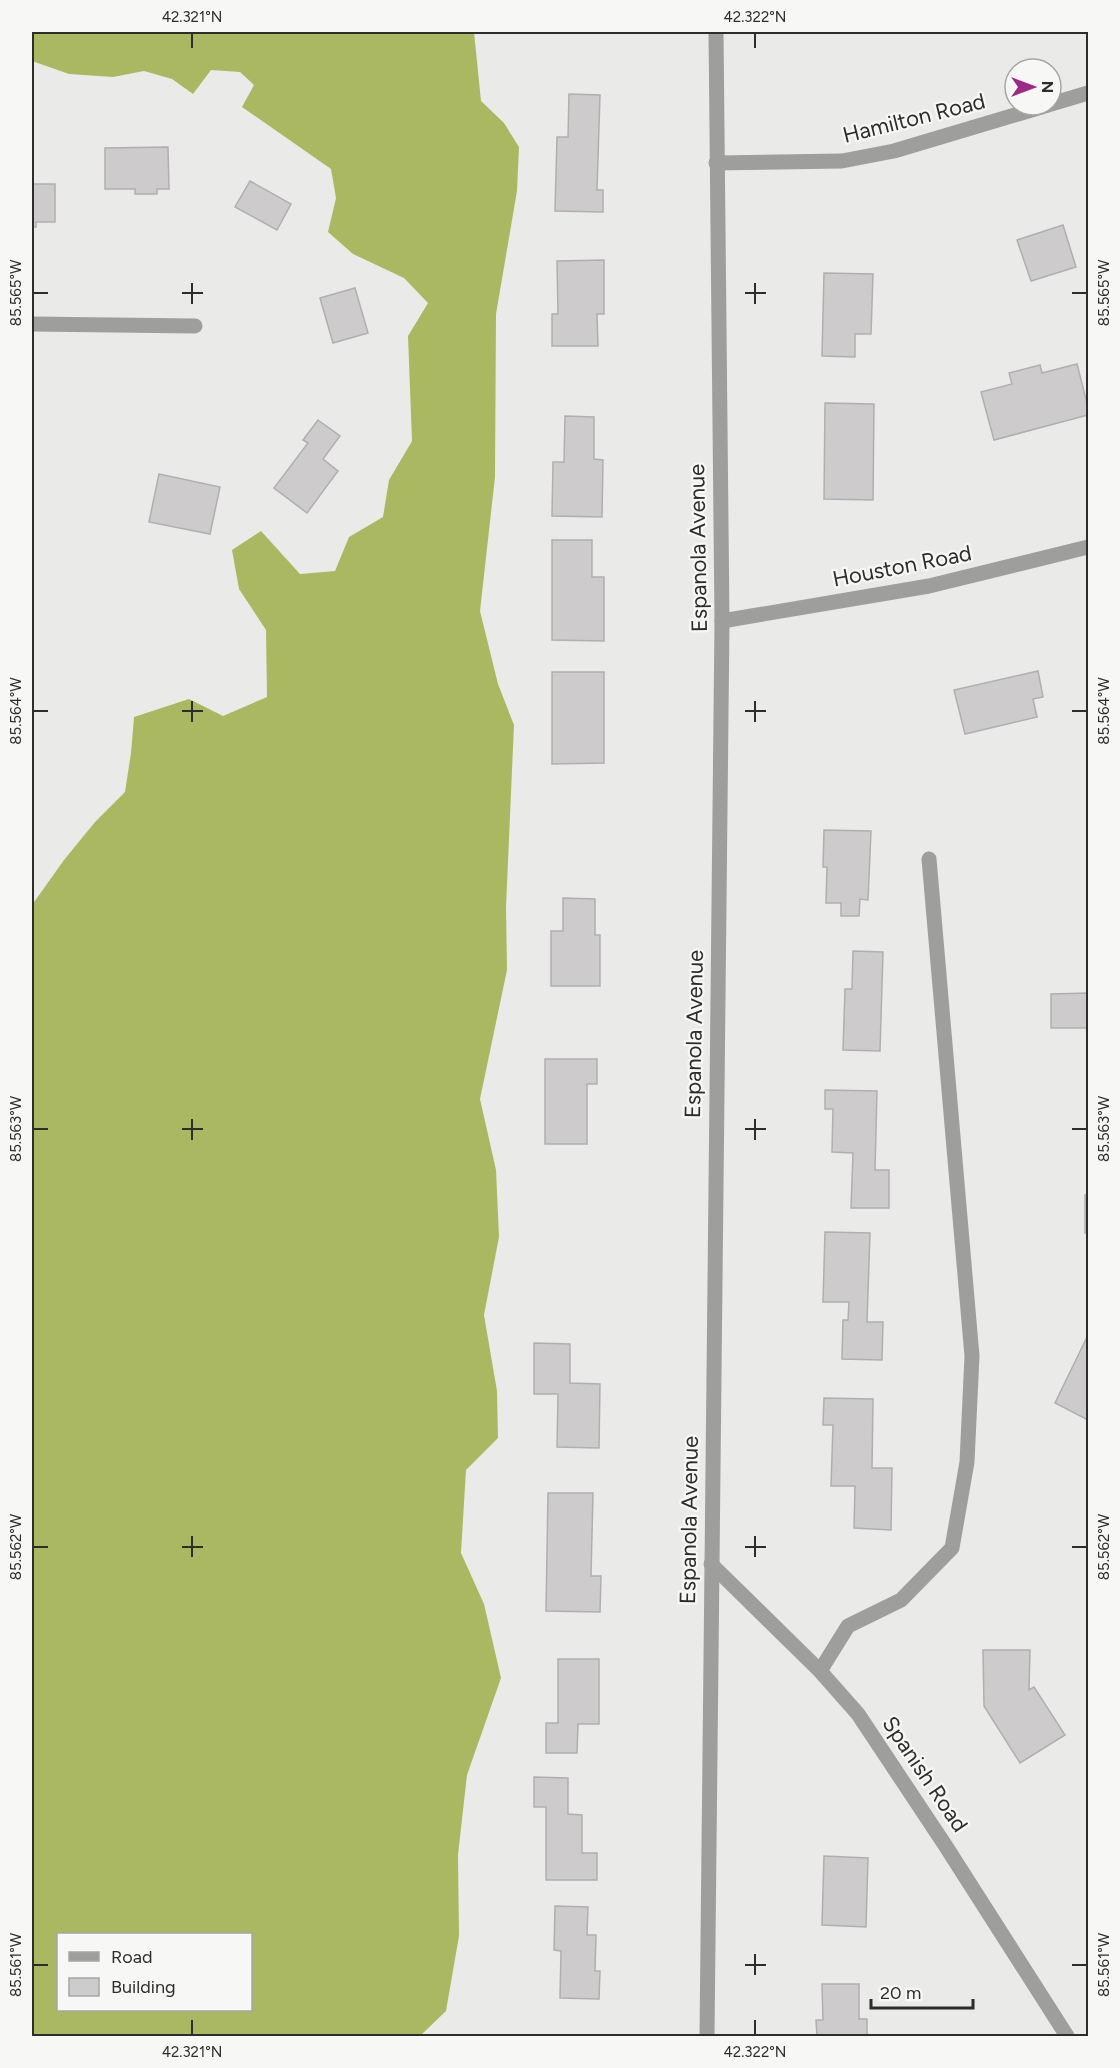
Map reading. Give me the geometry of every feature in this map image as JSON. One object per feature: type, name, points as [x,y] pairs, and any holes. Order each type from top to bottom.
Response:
[{"type":"street","name":"Espanola Avenue","points":[[706,2037],[722,621],[716,32]]},
{"type":"street","name":"Hamilton Road","points":[[1063,101],[1089,93]]},
{"type":"street","name":"Hamilton Road","points":[[716,163],[842,160],[894,150],[1008,117]]},
{"type":"street","points":[[32,324],[195,326]]},
{"type":"street","name":"Houston Road","points":[[722,621],[928,586],[1089,547]]},
{"type":"street","points":[[820,1671],[848,1626],[902,1600],[952,1548],[967,1462],[972,1356],[929,859]]},
{"type":"street","name":"Spanish Road","points":[[711,1564],[820,1671],[864,1723],[1067,2037]]},
{"type":"green space","points":[[32,32],[474,32],[481,101],[504,123],[519,147],[517,191],[496,314],[495,477],[480,611],[498,684],[514,725],[506,907],[507,970],[480,1099],[496,1170],[499,1237],[484,1315],[497,1391],[498,1438],[466,1470],[461,1553],[484,1604],[501,1678],[467,1775],[458,1855],[459,1936],[446,2011],[420,2036],[32,2036],[32,905],[95,822],[125,792],[134,717],[189,699],[223,716],[267,697],[266,630],[239,589],[232,550],[261,531],[300,574],[335,571],[349,537],[383,517],[389,480],[412,441],[408,336],[428,303],[404,278],[353,254],[328,232],[336,198],[331,169],[242,107],[254,85],[240,72],[211,70],[193,94],[172,79],[144,71],[113,77],[69,74],[32,61]]},
{"type":"building","points":[[569,94],[600,95],[597,190],[603,190],[603,212],[555,211],[557,137],[568,137]]},
{"type":"building","points":[[168,147],[169,189],[157,189],[157,194],[135,194],[135,189],[105,189],[105,148]]},
{"type":"building","points":[[250,181],[291,204],[277,230],[235,207]]},
{"type":"building","points":[[32,184],[55,184],[55,222],[36,222],[36,227],[32,227]]},
{"type":"building","points":[[1063,225],[1076,267],[1031,281],[1017,240]]},
{"type":"building","points":[[604,260],[604,314],[597,314],[598,346],[552,346],[552,314],[558,314],[557,261]]},
{"type":"building","points":[[824,273],[873,274],[871,334],[855,334],[855,357],[822,356]]},
{"type":"building","points":[[355,288],[368,333],[333,343],[320,298]]},
{"type":"building","points":[[1077,364],[1088,415],[994,440],[981,392],[1012,384],[1009,373],[1040,365],[1042,373]]},
{"type":"building","points":[[825,403],[874,404],[873,500],[824,499]]},
{"type":"building","points":[[565,416],[594,417],[594,459],[603,460],[602,517],[552,516],[553,462],[564,462]]},
{"type":"building","points":[[318,420],[340,436],[323,459],[338,471],[307,513],[274,488],[308,443],[303,440]]},
{"type":"building","points":[[159,474],[220,487],[210,534],[149,522]]},
{"type":"building","points":[[552,540],[592,540],[592,577],[604,577],[604,641],[552,640]]},
{"type":"building","points":[[1038,671],[1043,697],[1033,699],[1037,717],[965,734],[954,690]]},
{"type":"building","points":[[552,672],[604,672],[604,763],[552,764]]},
{"type":"building","points":[[824,830],[871,831],[868,900],[860,899],[859,916],[841,916],[841,903],[826,903],[827,867],[823,867]]},
{"type":"building","points":[[563,898],[595,899],[595,935],[600,935],[600,986],[551,986],[551,931],[563,931]]},
{"type":"building","points":[[853,951],[883,952],[880,1051],[843,1050],[845,989],[852,989]]},
{"type":"building","points":[[1088,993],[1088,1028],[1051,1028],[1051,994]]},
{"type":"building","points":[[545,1059],[597,1059],[597,1084],[587,1084],[587,1144],[545,1144]]},
{"type":"building","points":[[825,1090],[877,1091],[875,1170],[889,1170],[889,1208],[851,1208],[853,1153],[832,1152],[833,1109],[825,1109]]},
{"type":"building","points":[[1085,1195],[1088,1195],[1088,1233],[1085,1233]]},
{"type":"building","points":[[825,1232],[870,1233],[867,1322],[883,1322],[882,1360],[842,1359],[843,1320],[848,1320],[849,1302],[823,1302]]},
{"type":"building","points":[[1088,1335],[1088,1420],[1055,1403]]},
{"type":"building","points":[[534,1343],[570,1344],[570,1383],[600,1384],[599,1448],[557,1447],[558,1394],[534,1394]]},
{"type":"building","points":[[824,1398],[873,1399],[872,1468],[892,1468],[891,1530],[854,1528],[855,1486],[831,1486],[833,1425],[823,1425]]},
{"type":"building","points":[[548,1493],[593,1493],[591,1576],[601,1576],[600,1612],[546,1611]]},
{"type":"building","points":[[983,1650],[1030,1650],[1029,1690],[1034,1687],[1065,1735],[1020,1763],[984,1706]]},
{"type":"building","points":[[558,1659],[599,1659],[599,1724],[578,1724],[577,1753],[546,1753],[546,1723],[558,1723]]},
{"type":"building","points":[[534,1777],[568,1778],[568,1814],[582,1815],[582,1853],[597,1853],[597,1880],[546,1880],[546,1807],[534,1807]]},
{"type":"building","points":[[824,1856],[868,1858],[866,1927],[822,1925]]},
{"type":"building","points":[[555,1906],[588,1907],[587,1935],[596,1935],[595,1971],[600,1971],[599,1999],[560,1998],[561,1951],[554,1950]]},
{"type":"building","points":[[822,1984],[859,1984],[859,2019],[867,2019],[867,2036],[817,2036],[816,2020],[823,2020]]}]
